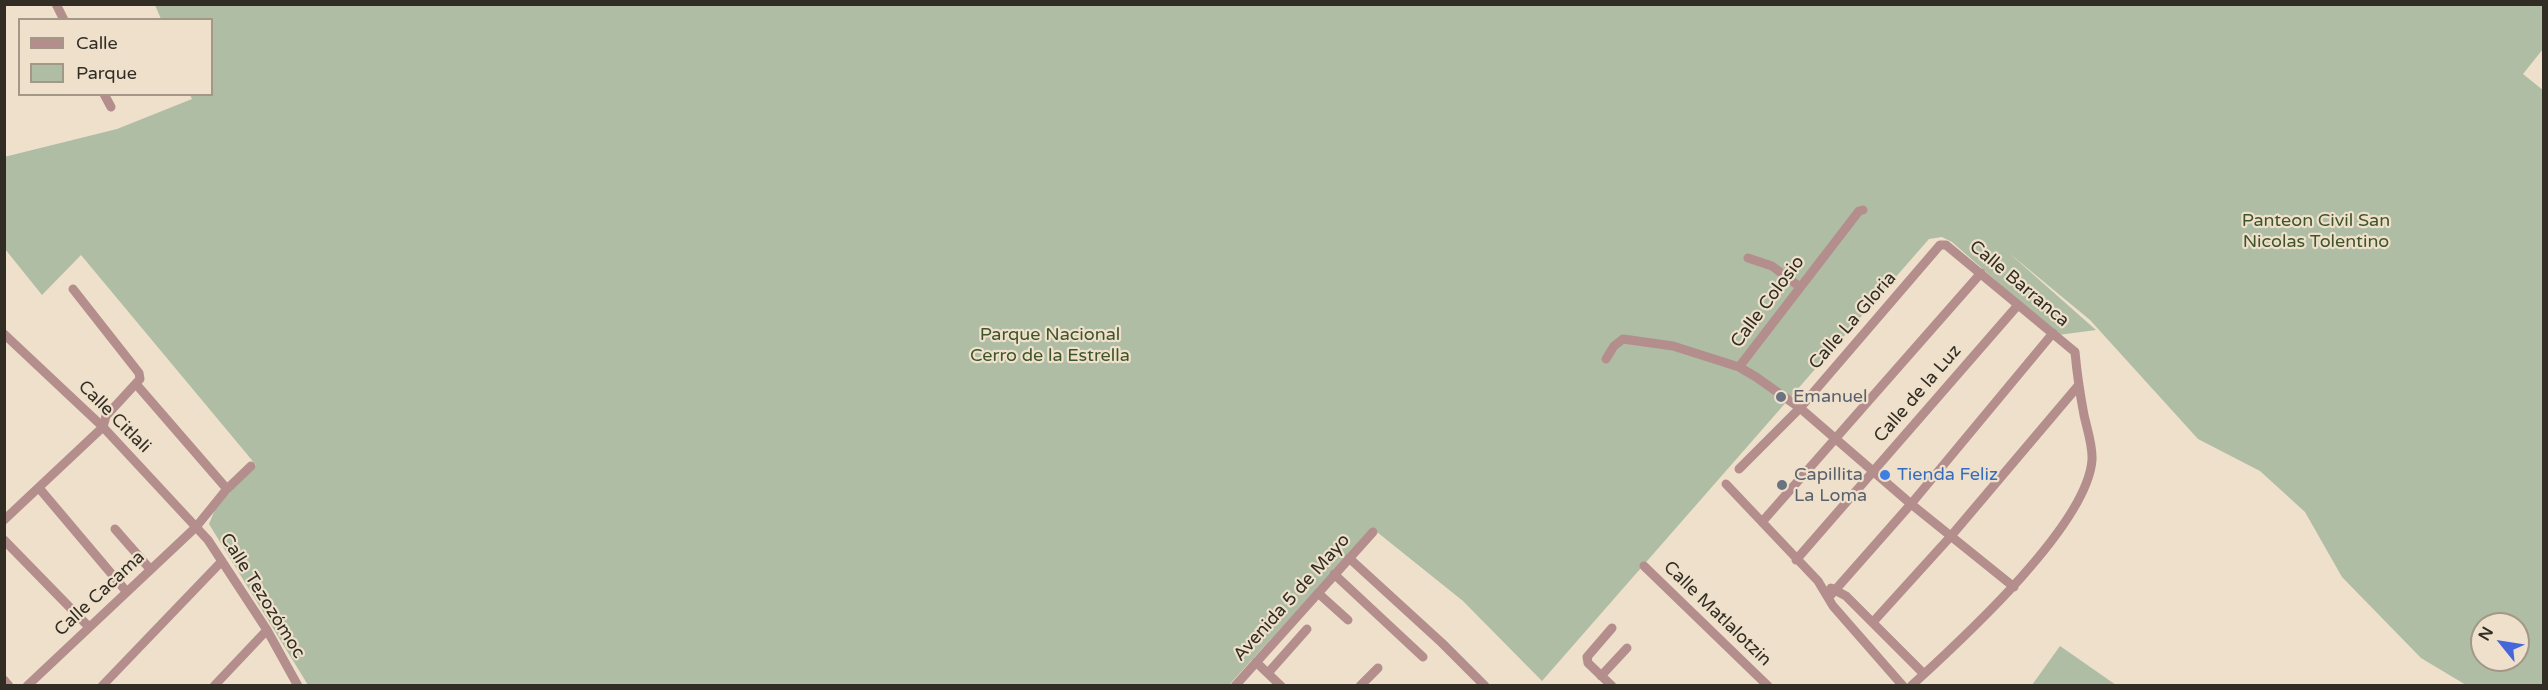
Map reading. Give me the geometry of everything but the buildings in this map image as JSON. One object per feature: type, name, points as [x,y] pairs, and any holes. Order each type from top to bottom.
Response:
[{"type":"street","points":[[56,4],[63,18]]},
{"type":"street","points":[[105,96],[111,107]]},
{"type":"street","name":"Calle Colosio","points":[[1863,210],[1859,211],[1739,367],[1800,408],[1872,472],[2014,587]]},
{"type":"street","name":"Calle Barranca","points":[[1940,245],[1946,245],[2075,352],[2078,386]]},
{"type":"street","name":"Calle La Gloria","points":[[1739,469],[1800,408],[1940,245]]},
{"type":"street","points":[[1748,258],[1772,266],[1800,287]]},
{"type":"street","points":[[1762,522],[1981,273]]},
{"type":"street","points":[[4,520],[103,427],[106,416],[136,384],[139,373],[73,289]]},
{"type":"street","name":"Calle de la Luz","points":[[1796,560],[2018,304]]},
{"type":"street","points":[[1902,686],[1833,606],[1832,594],[1911,504],[2053,333]]},
{"type":"street","points":[[1606,359],[1614,346],[1623,339],[1673,346],[1739,367]]},
{"type":"street","name":"Calle Citlali","points":[[6,340],[103,427],[196,527]]},
{"type":"street","points":[[136,384],[227,489]]},
{"type":"street","points":[[1873,622],[1951,536],[2078,386]]},
{"type":"street","points":[[1911,686],[2014,587],[2064,520],[2086,480],[2092,460],[2078,386]]},
{"type":"street","name":"Calle Cacama","points":[[27,686],[196,527],[227,489],[251,466]]},
{"type":"street","points":[[1726,484],[1796,560],[1832,594],[1846,596],[1924,674]]},
{"type":"street","points":[[39,488],[126,591]]},
{"type":"street","name":"Calle Tezozómoc","points":[[196,527],[222,561],[267,630],[298,686]]},
{"type":"street","points":[[115,529],[150,569]]},
{"type":"street","name":"Avenida 5 de Mayo","points":[[1235,686],[1372,532]]},
{"type":"street","points":[[4,540],[88,627]]},
{"type":"street","points":[[1349,558],[1442,643],[1485,686]]},
{"type":"street","points":[[102,686],[222,561]]},
{"type":"street","name":"Calle Matlalotzin","points":[[1644,566],[1768,686]]},
{"type":"street","points":[[1334,574],[1423,657]]},
{"type":"street","points":[[1318,593],[1348,620]]},
{"type":"street","points":[[1612,628],[1587,657],[1588,663],[1612,686]]},
{"type":"street","points":[[214,686],[267,630]]},
{"type":"street","points":[[1268,673],[1307,630]]},
{"type":"street","points":[[1601,676],[1627,648]]},
{"type":"street","points":[[1256,662],[1281,686]]},
{"type":"street","points":[[1360,686],[1378,668]]},
{"type":"street","points":[[4,680],[9,686]]},
{"type":"green space","name":"Parque Nacional Cerro de la Estrella","points":[[155,5],[2543,5],[2543,49],[2523,74],[2544,91],[2543,685],[2466,685],[2421,658],[2342,577],[2305,512],[2260,471],[2198,439],[2090,320],[2009,253],[2096,330],[2058,335],[1952,242],[1942,237],[1929,239],[1542,681],[1463,601],[1372,528],[1229,685],[308,685],[209,524],[216,507],[256,465],[81,255],[42,295],[5,249],[4,157],[117,129],[192,99],[190,96],[213,96],[213,18],[161,18]]},
{"type":"green space","points":[[2060,646],[2116,685],[2032,685]]},
{"type":"place","name":"Emanuel","points":[[1781,397]]},
{"type":"place","name":"Tienda Feliz","points":[[1885,475]]},
{"type":"place","name":"Capillita La Loma","points":[[1782,485]]},
{"type":"park label","name":"Panteon Civil San Nicolas Tolentino","points":[[2316,231]]}]
